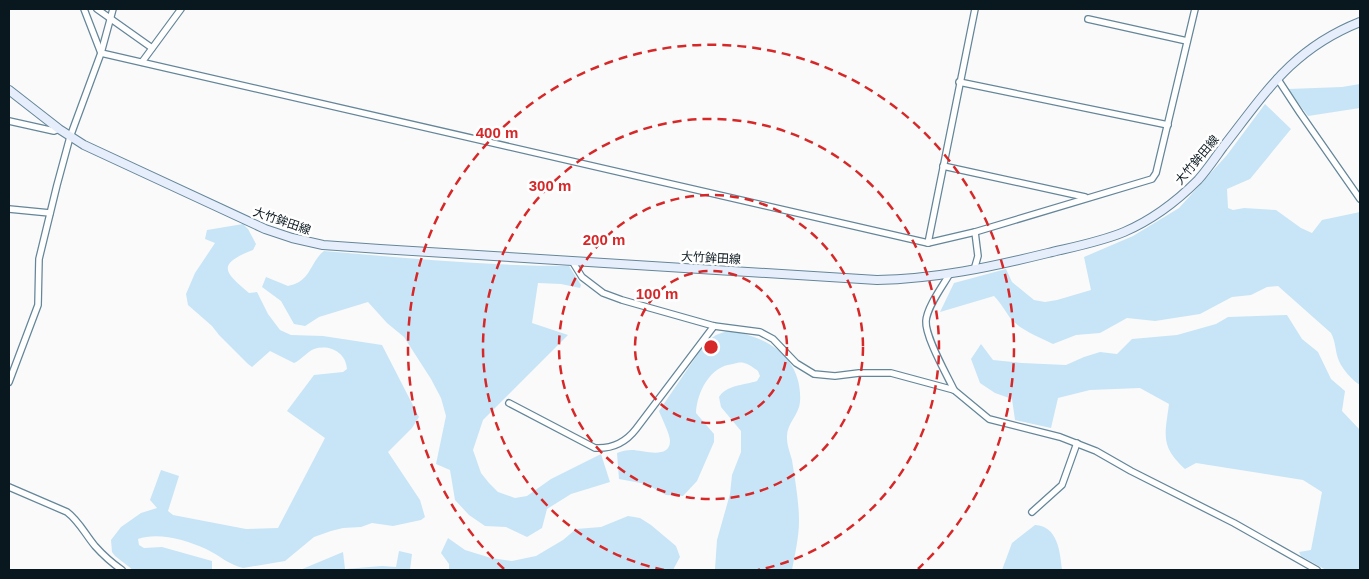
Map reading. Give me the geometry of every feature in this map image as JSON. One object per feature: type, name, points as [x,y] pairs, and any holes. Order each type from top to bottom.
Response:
[{"type":"main road","name":"大竹鉾田線","points":[[9,90],[58,129],[101,154],[266,229],[292,238],[323,245],[877,280],[922,278],[974,270],[1107,238],[1137,226],[1172,204],[1199,179],[1277,78],[1309,49],[1335,33],[1360,22]]},
{"type":"street","points":[[84,9],[101,53]]},
{"type":"street","points":[[97,9],[152,48]]},
{"type":"street","points":[[9,382],[38,305],[39,260],[70,136],[101,53],[113,9]]},
{"type":"street","points":[[142,62],[181,9]]},
{"type":"street","points":[[928,243],[974,9]]},
{"type":"street","points":[[101,53],[928,243],[975,232],[1152,179],[1156,173],[1168,125],[1194,9]]},
{"type":"street","points":[[1088,19],[1187,41]]},
{"type":"street","points":[[1277,78],[1360,199]]},
{"type":"street","points":[[959,82],[1168,125]]},
{"type":"street","points":[[9,121],[54,131],[58,129]]},
{"type":"street","points":[[414,125],[421,131]]},
{"type":"street","points":[[943,166],[1087,198]]},
{"type":"street","points":[[9,209],[50,213]]},
{"type":"street","points":[[974,270],[978,256],[975,232]]},
{"type":"street","points":[[572,261],[582,277],[603,292],[622,300],[714,326],[749,330],[764,334],[778,344],[796,363],[814,374],[835,376],[859,373],[892,373],[954,390],[989,419],[1060,436],[1096,451],[1131,472],[1234,523],[1317,570]]},
{"type":"street","points":[[948,275],[926,321],[935,351],[954,390]]},
{"type":"street","points":[[509,403],[595,448],[622,442],[633,433],[714,326]]},
{"type":"street","points":[[1032,512],[1062,485],[1077,443]]},
{"type":"street","points":[[9,487],[75,517],[110,562],[122,570]]},
{"type":"shaded area","points":[[1360,84],[1360,108],[1308,116],[1288,89],[1342,87]]},
{"type":"shaded area","points":[[1265,104],[1291,129],[1250,179],[1227,189],[1228,208],[1233,210],[1244,208],[1276,210],[1301,228],[1312,233],[1322,220],[1360,212],[1360,385],[1348,374],[1341,364],[1331,333],[1278,286],[1267,287],[1251,295],[1232,297],[1200,314],[1155,321],[1127,318],[1100,333],[1076,335],[1053,344],[1015,323],[994,296],[940,312],[954,283],[1006,269],[1012,282],[1034,300],[1045,302],[1057,300],[1091,290],[1084,257],[1133,236],[1179,208],[1227,155]]},
{"type":"shaded area","points":[[243,224],[256,244],[253,250],[241,255],[229,264],[229,273],[249,293],[257,292],[268,314],[280,330],[291,335],[323,336],[382,345],[419,417],[412,428],[388,452],[420,500],[425,517],[421,520],[393,526],[372,523],[361,527],[331,531],[314,537],[285,561],[243,568],[233,565],[206,549],[190,543],[172,538],[146,537],[138,539],[139,545],[144,548],[162,547],[212,561],[212,570],[133,570],[112,552],[111,540],[121,527],[141,513],[157,508],[150,500],[161,470],[179,476],[168,511],[173,515],[246,529],[278,528],[325,438],[287,411],[314,375],[343,372],[347,369],[344,358],[340,354],[325,348],[314,349],[294,363],[270,351],[252,367],[212,326],[188,305],[186,294],[195,273],[215,243],[205,239],[207,230]]},
{"type":"shaded area","points":[[324,251],[478,263],[569,266],[581,285],[580,288],[561,284],[538,283],[532,323],[568,335],[483,420],[473,450],[481,473],[489,483],[498,492],[515,498],[527,496],[551,479],[601,454],[610,482],[571,494],[547,509],[542,528],[527,537],[506,527],[485,526],[469,515],[455,500],[450,470],[436,464],[446,416],[441,398],[404,337],[387,323],[368,302],[319,317],[305,326],[294,324],[281,301],[262,287],[266,277],[288,286],[298,283]]},
{"type":"shaded area","points":[[1287,315],[1302,339],[1318,352],[1331,379],[1345,391],[1342,411],[1360,430],[1360,570],[1326,570],[1301,556],[1299,552],[1311,550],[1322,492],[1303,480],[1196,463],[1185,469],[1171,454],[1166,440],[1169,404],[1140,388],[1090,390],[1058,398],[1051,428],[1015,420],[1012,399],[995,393],[980,383],[971,359],[981,344],[993,360],[1066,365],[1100,352],[1117,354],[1132,339],[1177,335],[1216,324],[1228,317]]},
{"type":"shaded area","points":[[727,331],[742,333],[756,338],[780,352],[789,361],[799,386],[799,407],[787,433],[799,513],[797,546],[792,570],[715,569],[717,540],[730,494],[732,475],[741,452],[741,431],[721,407],[719,397],[726,390],[757,381],[760,376],[758,371],[750,365],[740,363],[725,366],[711,375],[706,381],[699,397],[696,413],[714,434],[714,442],[697,481],[683,496],[666,495],[646,484],[619,479],[617,453],[632,450],[655,453],[669,447],[669,434],[659,411],[706,342],[716,335]]},
{"type":"shaded area","points":[[628,516],[640,518],[676,546],[680,557],[673,570],[449,570],[449,564],[441,553],[448,538],[465,550],[491,558],[512,561],[536,556],[563,540],[576,529],[601,527]]},
{"type":"shaded area","points":[[1035,525],[1043,526],[1053,535],[1059,548],[1062,570],[1002,570],[1012,543]]},
{"type":"shaded area","points":[[399,551],[412,554],[410,570],[300,570],[343,552],[345,569],[382,566],[396,567]]}]
